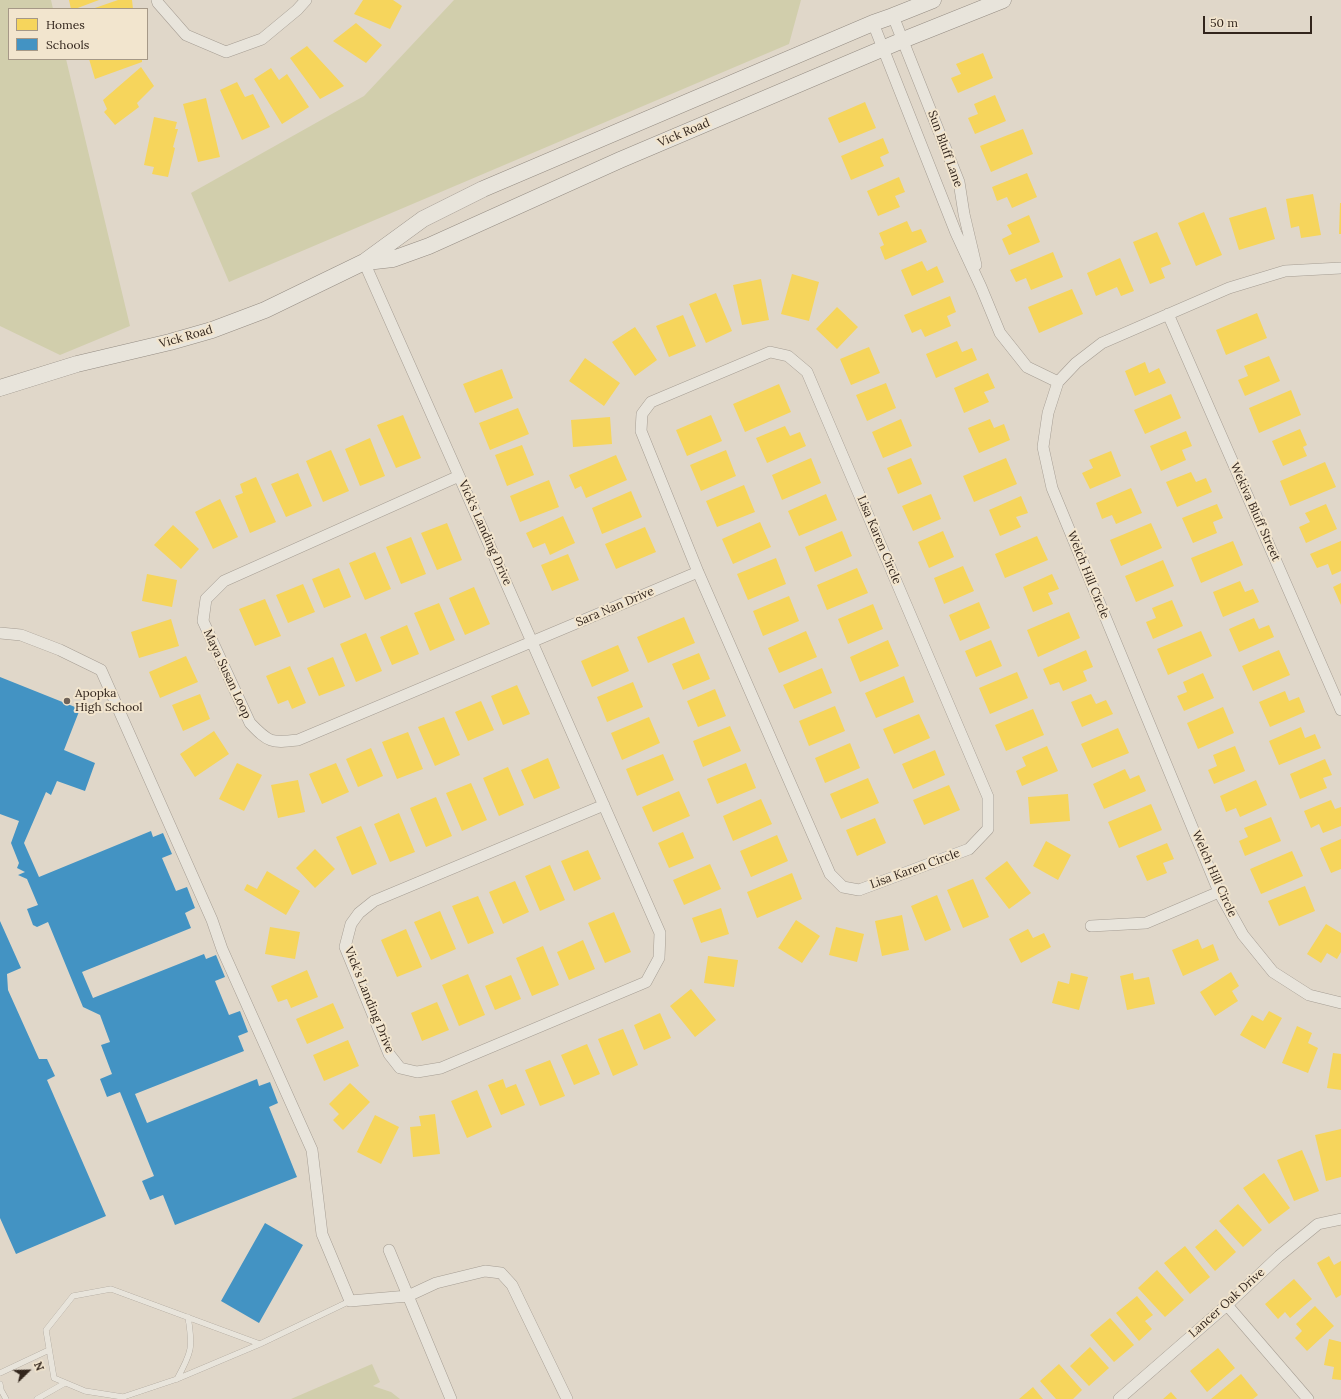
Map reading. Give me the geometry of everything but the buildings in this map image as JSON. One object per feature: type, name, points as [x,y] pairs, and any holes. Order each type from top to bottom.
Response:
[{"type":"street","points":[[157,0],[186,35],[226,52],[262,39],[297,10],[306,0]]},
{"type":"street","name":"Vick Road","points":[[0,388],[77,364],[170,342],[212,330],[265,310],[364,262],[423,219],[483,189],[873,23],[933,0]]},
{"type":"street","name":"Vick Road","points":[[364,262],[393,259],[429,246],[620,160],[882,48],[1003,0]]},
{"type":"street","name":"Sun Bluff Lane","points":[[894,16],[959,182],[964,214],[981,287]]},
{"type":"street","name":"Sun Bluff Lane","points":[[873,23],[956,233],[1000,333],[1027,367],[1058,382]]},
{"type":"street","name":"Vick's Landing Drive","points":[[364,262],[460,476],[532,642],[604,805],[660,933],[660,958],[646,982],[441,1068],[417,1072],[400,1068],[389,1054],[345,947],[351,924],[359,913],[374,901],[604,805]]},
{"type":"street","name":"Welch Hill Circle","points":[[1341,268],[1285,271],[1229,288],[1102,343],[1076,363],[1058,382],[1048,414],[1043,448],[1052,488],[1219,892],[1243,935],[1273,972],[1309,995],[1341,1003]]},
{"type":"street","name":"Wekiva Bluff Street","points":[[1168,314],[1341,710]]},
{"type":"street","name":"Lisa Karen Circle","points":[[770,352],[788,356],[807,372],[988,797],[988,829],[969,849],[859,890],[843,887],[830,874],[698,572],[641,431],[642,414],[651,402],[770,352]]},
{"type":"street","name":"Maya Susan Loop","points":[[460,476],[224,581],[206,599],[203,621],[250,723],[262,736],[276,742],[298,740],[532,642]]},
{"type":"street","name":"Sara Nan Drive","points":[[532,642],[698,572]]},
{"type":"street","points":[[0,633],[21,635],[60,650],[101,670],[212,920],[222,949],[312,1150],[322,1234],[350,1301],[408,1296],[436,1283],[485,1271],[501,1273],[512,1285],[567,1399]]},
{"type":"street","points":[[1091,926],[1146,923],[1219,892]]},
{"type":"street","name":"Lancer Oak Drive","points":[[1119,1399],[1227,1305],[1279,1256],[1318,1224],[1341,1219]]},
{"type":"street","points":[[389,1250],[451,1399]]},
{"type":"street","points":[[1227,1305],[1308,1399]]},
{"type":"lane","points":[[260,1344],[111,1289],[73,1296],[46,1330],[54,1378],[85,1391],[123,1397],[177,1379],[260,1344],[350,1301]]},
{"type":"lane","points":[[177,1379],[189,1357],[192,1339],[188,1317]]},
{"type":"lane","points":[[0,1373],[49,1350]]},
{"type":"lane","points":[[37,1399],[66,1383]]},
{"type":"lane","points":[[0,1384],[1,1390],[6,1399]]},
{"type":"shaded area","points":[[0,0],[51,0],[53,8],[8,8],[8,60],[66,60],[130,326],[60,355],[0,326]]},
{"type":"shaded area","points":[[454,0],[801,0],[789,44],[229,282],[191,193],[364,96]]},
{"type":"shaded area","points":[[372,1364],[380,1382],[373,1386],[391,1392],[400,1399],[291,1399]]},
{"type":"place","name":"Apopka High School","points":[[67,701]]}]
